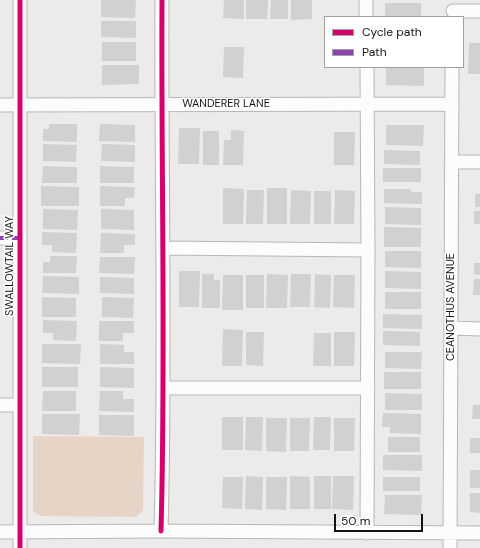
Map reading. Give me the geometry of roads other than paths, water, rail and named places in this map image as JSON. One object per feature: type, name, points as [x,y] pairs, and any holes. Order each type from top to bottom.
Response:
[{"type":"street","name":"SWALLOWTAIL WAY","points":[[20,0],[20,548]]},
{"type":"street","points":[[161,531],[164,388],[162,0]]},
{"type":"street","points":[[366,0],[366,16]]},
{"type":"street","points":[[453,9],[480,11]]},
{"type":"street","points":[[367,68],[367,533]]},
{"type":"street","name":"CEANOTHUS AVENUE","points":[[450,548],[452,68]]},
{"type":"street","name":"WANDERER LANE","points":[[0,105],[452,104]]},
{"type":"street","points":[[452,162],[480,162]]},
{"type":"street","points":[[0,238],[20,238]]},
{"type":"street","points":[[163,248],[368,250]]},
{"type":"street","points":[[451,328],[480,329]]},
{"type":"street","points":[[164,388],[368,388]]},
{"type":"street","points":[[0,405],[20,405]]},
{"type":"street","points":[[0,532],[161,531],[480,533]]}]
